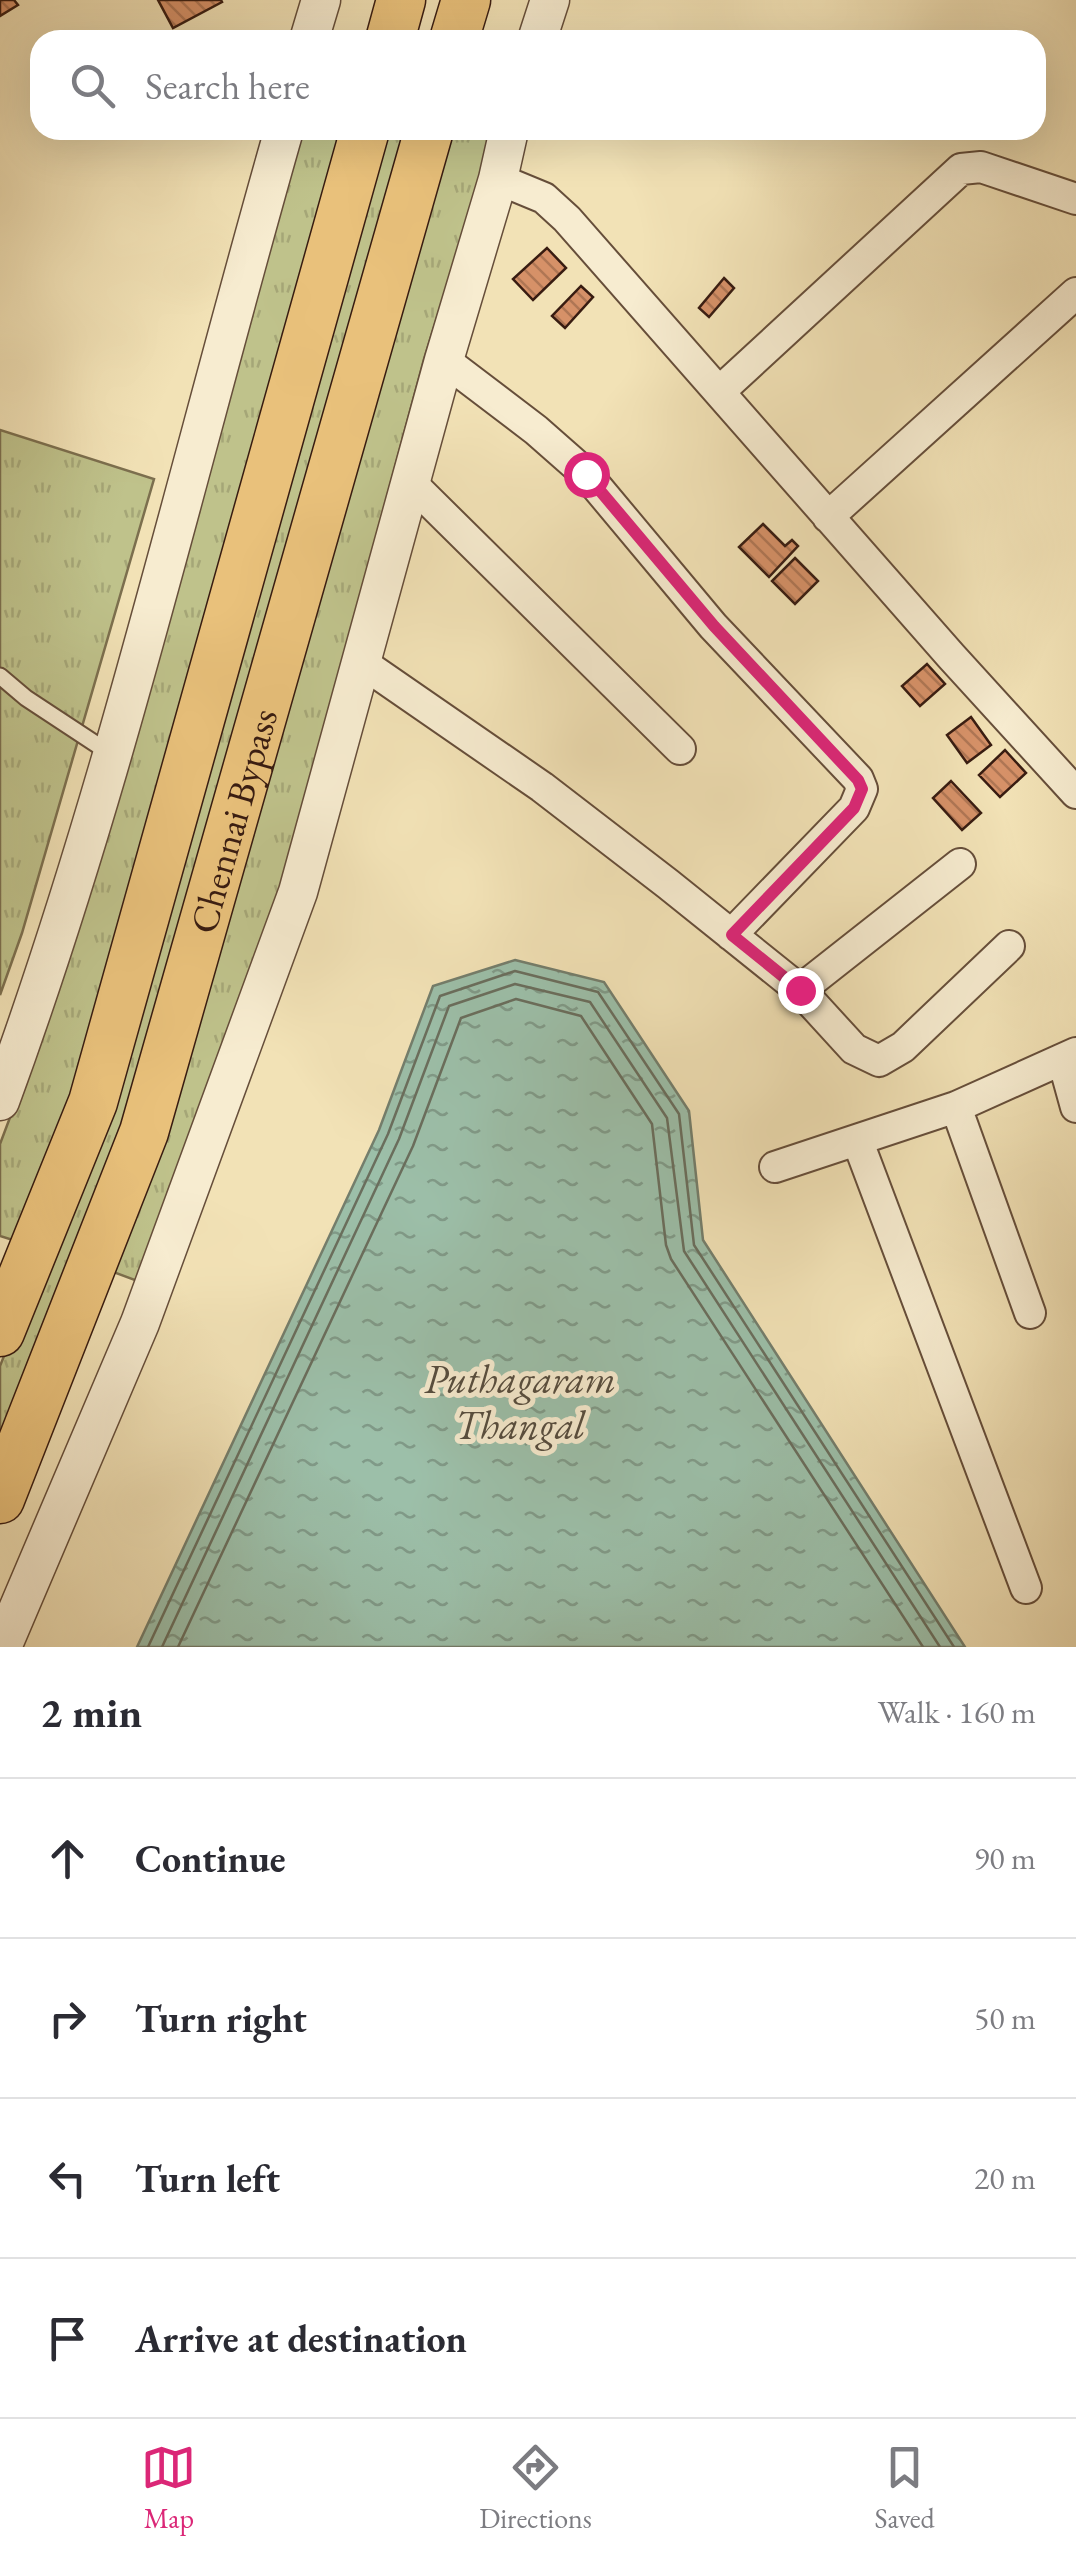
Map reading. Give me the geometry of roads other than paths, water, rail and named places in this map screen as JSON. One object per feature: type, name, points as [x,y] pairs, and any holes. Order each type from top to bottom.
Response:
[{"type":"highway","points":[[393,30],[401,0]]},
{"type":"highway","points":[[457,30],[466,0]]},
{"type":"highway","name":"Chennai Bypass","points":[[0,1332],[93,1102],[362,140]]},
{"type":"highway","name":"Chennai Bypass","points":[[0,1499],[144,1132],[426,140]]},
{"type":"street","points":[[312,30],[321,0]]},
{"type":"street","points":[[540,30],[550,0]]},
{"type":"street","points":[[0,1101],[35,1006],[110,754],[281,140]]},
{"type":"street","points":[[2,1647],[140,1323],[298,892],[507,140]]},
{"type":"street","points":[[719,392],[961,169],[981,167],[1076,199]]},
{"type":"street","points":[[498,178],[544,198],[567,219],[1076,793]]},
{"type":"street","points":[[828,517],[1076,293]]},
{"type":"street","points":[[444,360],[536,430],[586,474],[714,626],[858,780],[862,789],[854,808],[732,935]]},
{"type":"street","points":[[410,482],[680,749]]},
{"type":"street","points":[[361,662],[542,787],[800,990],[854,1049],[879,1061],[903,1047],[1009,946]]},
{"type":"street","points":[[800,990],[960,864]]},
{"type":"street","points":[[775,1167],[956,1107],[1069,1056],[1076,1107]]},
{"type":"street","points":[[956,1107],[1030,1313]]},
{"type":"street","points":[[858,1142],[1026,1588]]},
{"type":"lane","points":[[0,676],[110,754]]},
{"type":"water","name":"Puthagaram Thangal","points":[[515,960],[604,982],[689,1111],[703,1240],[965,1647],[137,1647],[379,1130],[433,986]]}]
